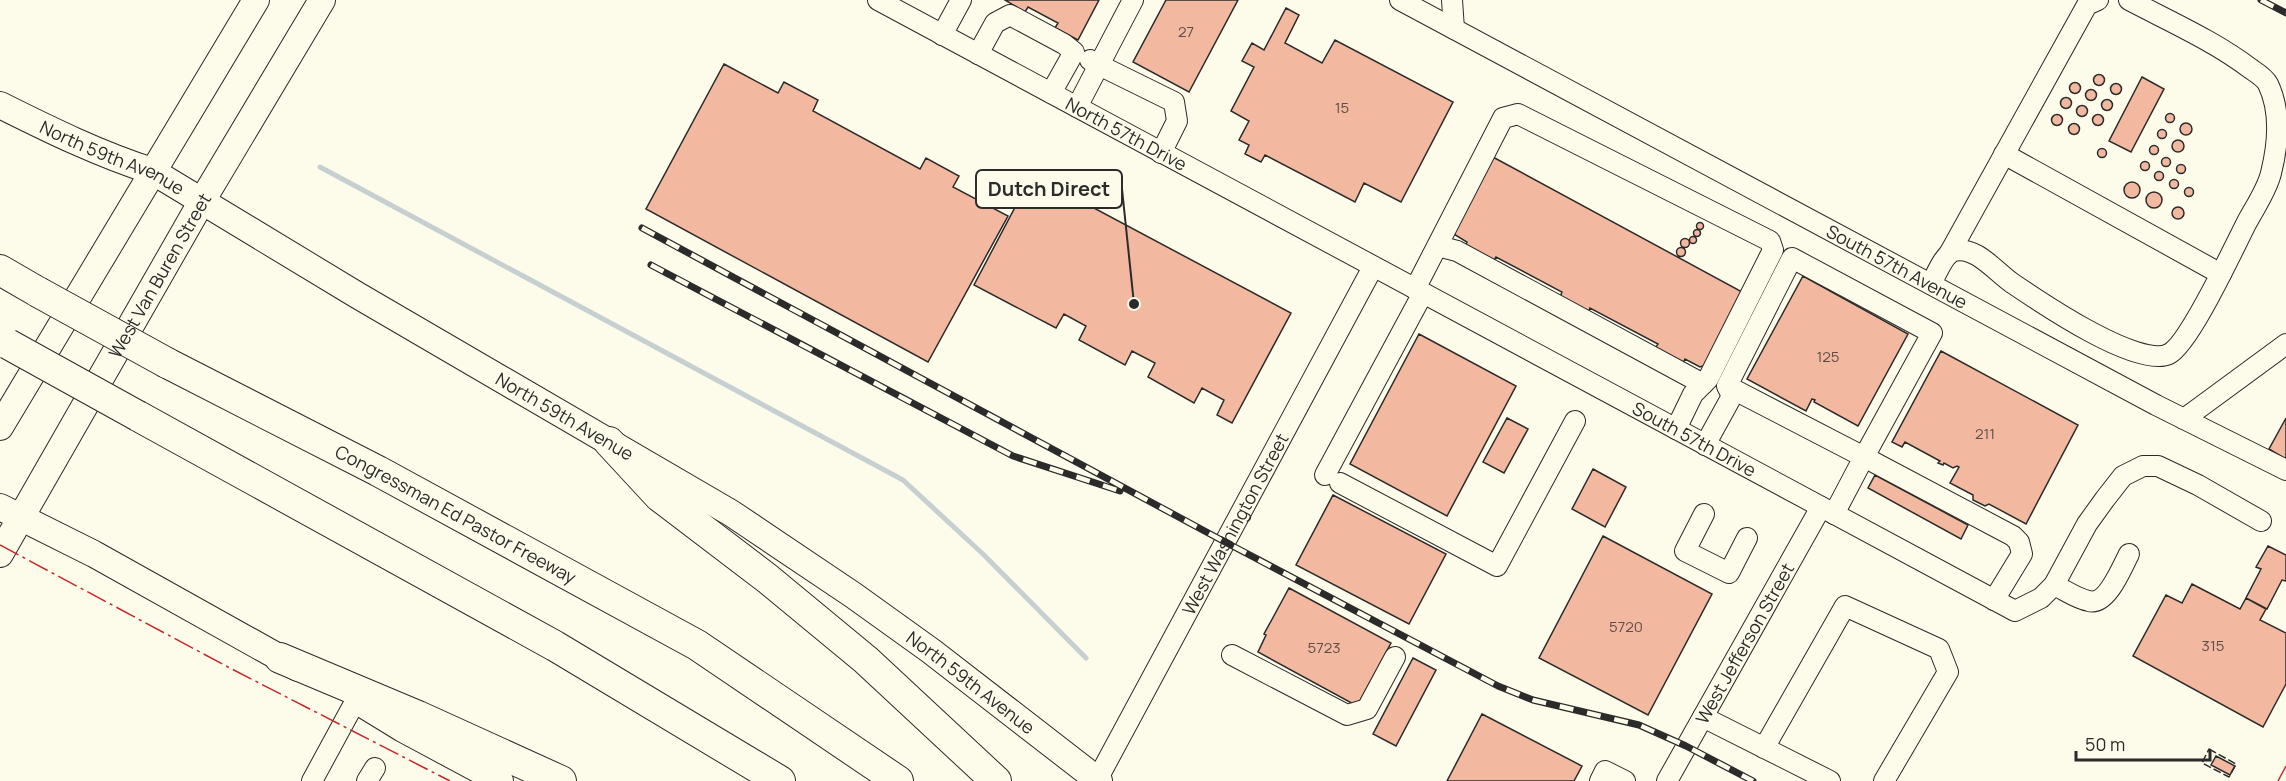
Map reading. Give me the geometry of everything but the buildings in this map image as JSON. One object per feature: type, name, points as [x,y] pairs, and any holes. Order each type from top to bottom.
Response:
[{"type":"highway","name":"Congressman Ed Pastor Freeway","points":[[0,270],[167,363],[378,471],[697,645],[898,781]]},
{"type":"highway","points":[[4,342],[555,646],[780,781]]},
{"type":"highway","points":[[609,442],[659,496],[768,579],[866,660],[996,781]]},
{"type":"highway","points":[[280,658],[418,716],[561,781]]},
{"type":"main road","points":[[0,427],[256,0]]},
{"type":"main road","name":"West Van Buren Street","points":[[0,554],[10,512],[202,201],[322,0]]},
{"type":"main road","name":"North 59th Avenue","points":[[0,105],[116,159],[152,171],[357,295],[731,513],[940,657],[1098,780]]},
{"type":"main road","points":[[10,512],[94,554],[356,700],[403,729],[500,781]]},
{"type":"street","name":"North 57th Drive","points":[[878,0],[1373,267]]},
{"type":"street","points":[[942,34],[962,0]]},
{"type":"street","points":[[1077,107],[1134,0]]},
{"type":"street","name":"South 57th Avenue","points":[[1400,0],[2184,419],[2286,470]]},
{"type":"street","points":[[1452,0],[1454,29]]},
{"type":"street","points":[[1931,284],[2087,5],[2098,0]]},
{"type":"street","points":[[1949,254],[1955,251],[1967,251],[2072,321],[2120,347],[2158,357],[2171,353],[2199,315],[2271,176],[2277,122],[2273,99],[2267,81],[2231,53],[2129,0]]},
{"type":"street","points":[[978,54],[994,23],[1010,15],[1064,44],[1074,52],[1174,102],[1177,121],[1161,153]]},
{"type":"street","points":[[1051,93],[1074,52]]},
{"type":"street","points":[[1575,421],[1497,566],[1332,479],[1438,246],[1503,118],[1518,114],[1770,241],[1773,250],[1708,379],[1692,394],[1676,429]]},
{"type":"street","points":[[2004,154],[2220,274]]},
{"type":"street","points":[[1438,246],[1457,251],[1703,384]]},
{"type":"street","name":"West Jefferson Street","points":[[1667,781],[1827,510],[1864,457],[1932,333],[1792,258],[1727,386]]},
{"type":"street","name":"South 57th Drive","points":[[1373,267],[2015,611],[2041,598],[2054,585]]},
{"type":"street","name":"West Washington Street","points":[[1098,780],[1373,267]]},
{"type":"street","points":[[2184,419],[2286,344]]},
{"type":"street","points":[[1705,445],[1732,396],[1727,386]]},
{"type":"street","points":[[1727,386],[2013,536],[2019,542],[2022,554],[1994,600]]},
{"type":"street","points":[[2129,554],[2105,597],[2097,601],[2090,602],[2054,585],[2086,525],[2104,499],[2123,476],[2143,466],[2158,466],[2198,485],[2261,521]]},
{"type":"street","points":[[1704,514],[1685,551],[1729,573],[1747,538]]},
{"type":"street","points":[[1764,748],[1845,606],[1939,650],[1948,672],[1884,781]]},
{"type":"street","points":[[1232,654],[1347,715],[1367,709],[1395,657]]},
{"type":"street","points":[[312,781],[356,700]]},
{"type":"street","points":[[1703,717],[1830,781]]},
{"type":"street","points":[[1600,781],[1605,771],[1625,781]]},
{"type":"waterway","points":[[320,167],[903,480],[984,555],[1086,658]]},
{"type":"railway","points":[[2261,0],[2286,13]]},
{"type":"railway","points":[[642,228],[1225,542],[1498,686],[1533,700],[1639,725],[1686,746],[1753,781]]},
{"type":"railway","points":[[651,265],[1013,456],[1120,491]]},
{"type":"fence","points":[[2209,749],[2236,764],[2229,777],[2202,763],[2209,749]]},
{"type":"power","points":[[0,545],[228,667],[450,781]]},
{"type":"power","points":[[2278,781],[2286,766]]},
{"type":"place","name":"Dutch Direct","points":[[1134,304]]}]
